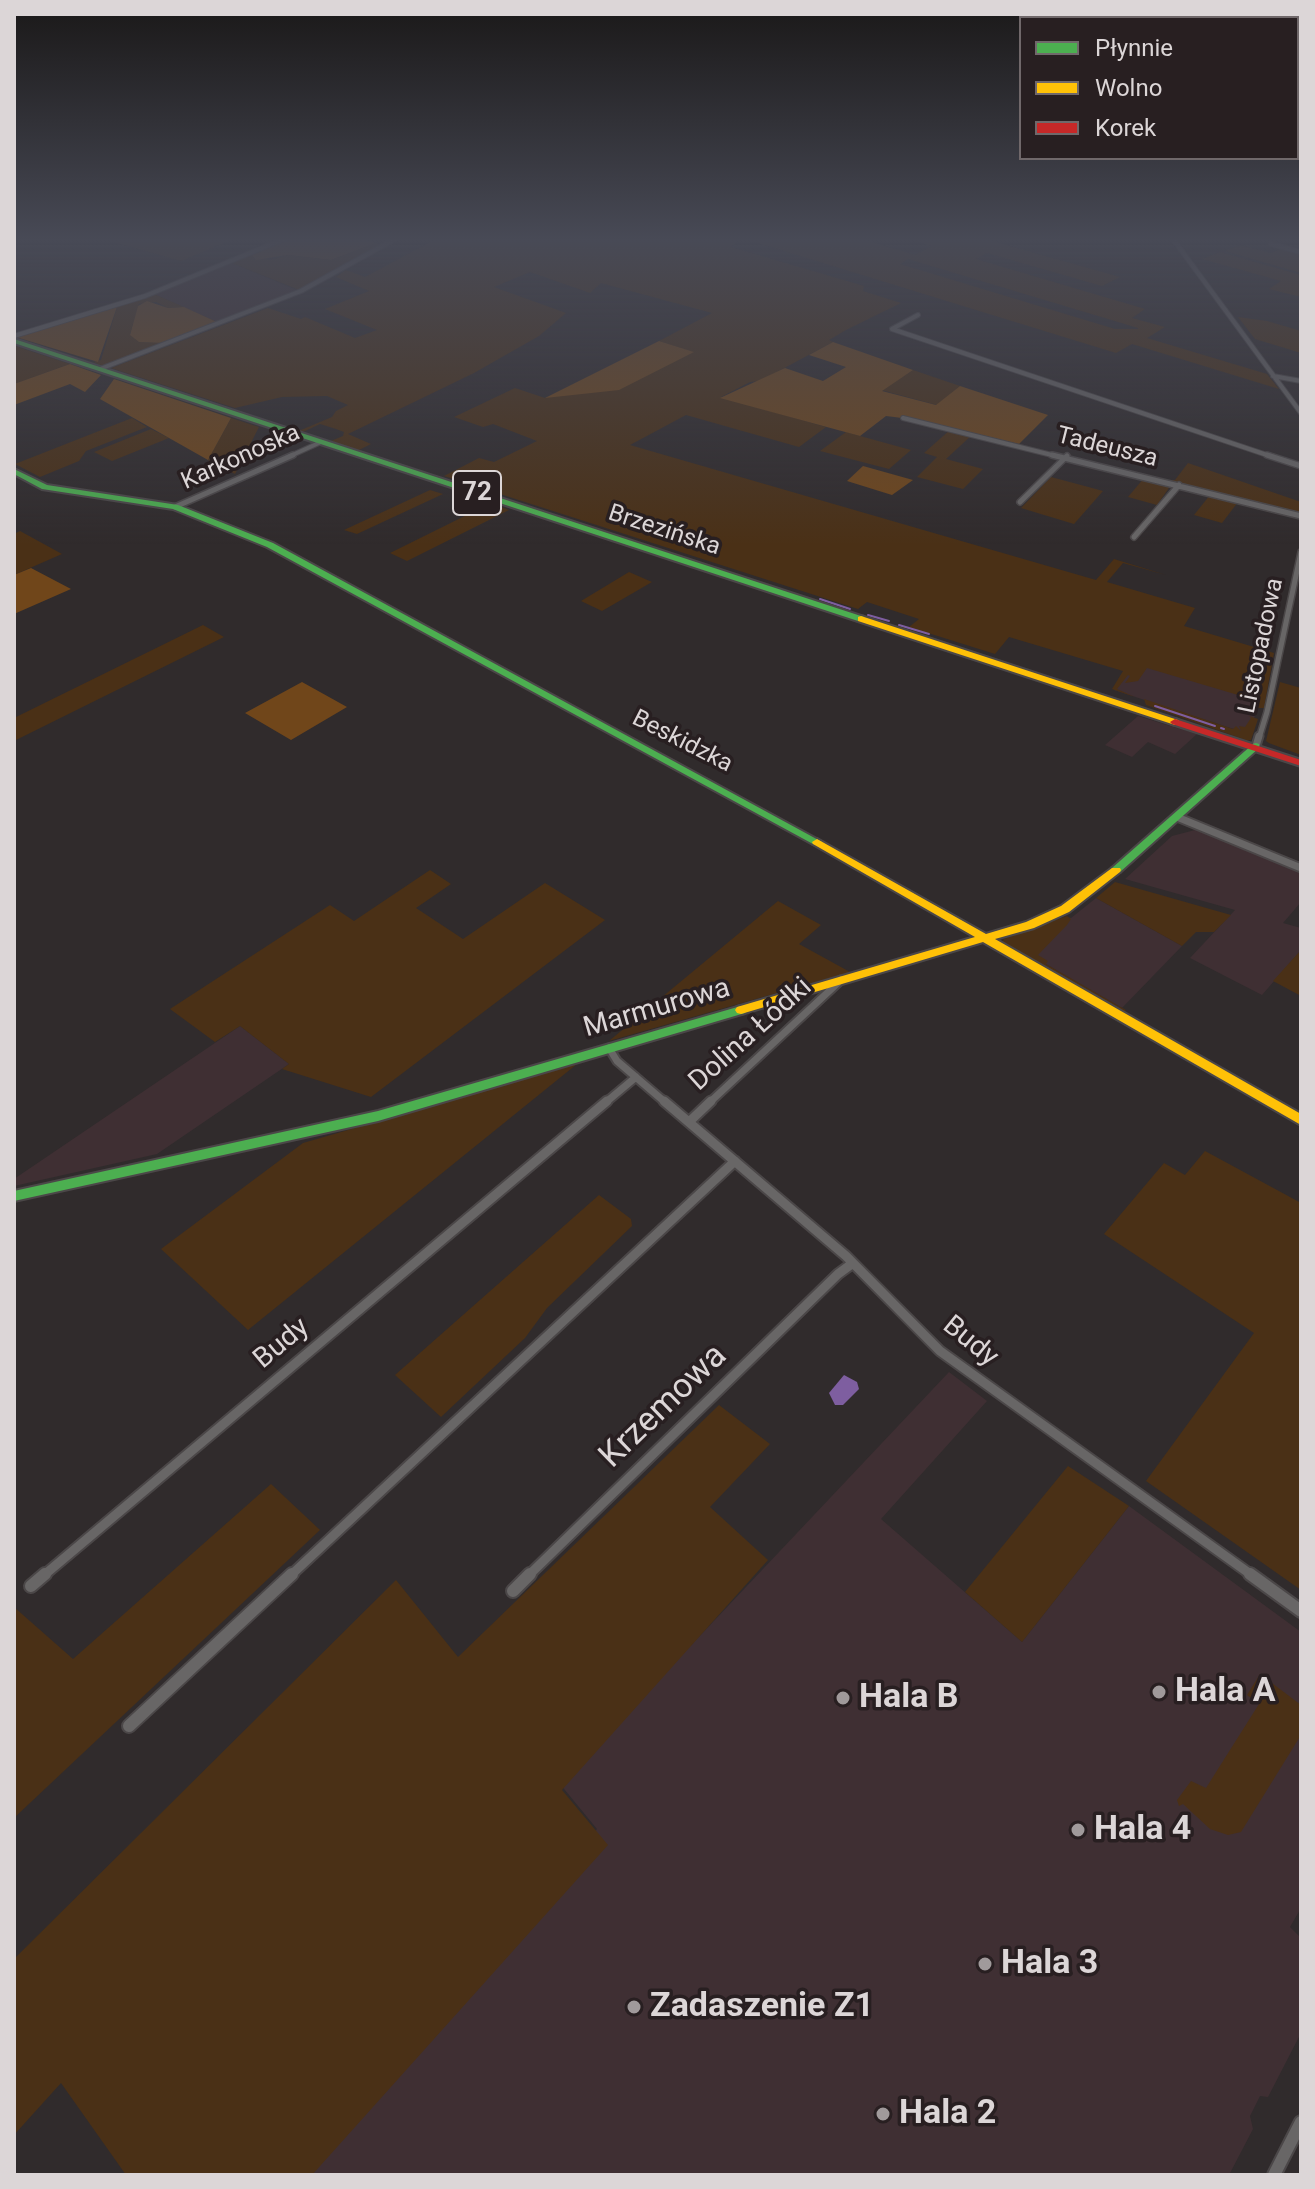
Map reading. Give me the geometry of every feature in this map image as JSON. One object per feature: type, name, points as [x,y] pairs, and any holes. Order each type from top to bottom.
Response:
[{"type":"street","name":"Brzezińska","points":[[23,341],[1301,763]]},
{"type":"street","points":[[100,369],[172,341]]},
{"type":"street","points":[[928,341],[1301,466]]},
{"type":"street","points":[[1248,341],[1301,413]]},
{"type":"street","points":[[1273,376],[1301,381]]},
{"type":"street","name":"Tadeusza","points":[[903,418],[1301,516]]},
{"type":"street","name":"Karkonoska","points":[[175,507],[321,442]]},
{"type":"street","points":[[1020,502],[1067,456]]},
{"type":"street","name":"Beskidzka","points":[[14,471],[45,487],[175,507],[223,523],[295,558],[732,793],[1301,1120]]},
{"type":"street","points":[[1134,537],[1179,485]]},
{"type":"street","name":"Listopadowa","points":[[1256,746],[1267,712],[1301,552]]},
{"type":"street","name":"Marmurowa","points":[[14,1196],[378,1116],[1040,921],[1076,902],[1256,746]]},
{"type":"street","points":[[1177,817],[1301,868]]},
{"type":"street","name":"Dolina Łódki","points":[[689,1122],[841,980]]},
{"type":"street","name":"Budy","points":[[609,1048],[617,1061],[853,1263],[926,1339],[1301,1611]]},
{"type":"street","name":"Budy","points":[[31,1586],[636,1077]]},
{"type":"street","points":[[129,1726],[735,1161]]},
{"type":"street","name":"Krzemowa","points":[[513,1591],[838,1274],[853,1263]]},
{"type":"street","points":[[1274,2175],[1301,2122]]},
{"type":"shaded area","points":[[30,341],[105,341],[98,362]]},
{"type":"shaded area","points":[[107,341],[163,343],[103,366],[93,362],[101,360]]},
{"type":"shaded area","points":[[181,341],[530,341],[474,373],[348,434],[371,444],[357,451],[331,441],[343,436],[344,432],[336,429],[320,424],[301,433],[272,424],[301,430],[332,417],[348,405],[327,396],[282,397],[235,408],[111,368]]},
{"type":"shaded area","points":[[659,341],[833,342],[760,381],[750,382],[721,397],[826,427],[799,447],[686,415],[630,445],[1096,580],[1114,559],[1166,575],[1123,563],[1107,582],[1195,608],[1184,626],[1274,653],[1264,708],[1253,708],[1255,700],[1147,668],[1138,681],[1125,683],[1128,675],[1117,689],[1135,697],[1112,689],[1123,671],[1009,637],[995,654],[909,627],[919,619],[867,602],[858,609],[444,476],[479,458],[494,462],[537,441],[493,424],[483,427],[454,417],[515,388],[545,398],[693,352]]},
{"type":"shaded area","points":[[659,341],[694,352],[619,390],[545,398]]},
{"type":"shaded area","points":[[1077,341],[1158,341],[1267,374],[1279,389],[1132,344],[1116,353]]},
{"type":"shaded area","points":[[1262,341],[1301,341],[1301,353]]},
{"type":"shaded area","points":[[833,342],[913,370],[882,391],[936,405],[960,386],[1048,415],[1019,444],[918,420],[886,416],[860,436],[720,398],[785,368],[823,381],[846,367],[809,355]]},
{"type":"shaded area","points":[[14,345],[24,349],[70,364],[14,384]]},
{"type":"shaded area","points":[[70,364],[101,375],[85,392],[70,384],[14,405],[14,384]]},
{"type":"shaded area","points":[[913,370],[960,386],[937,405],[881,390]]},
{"type":"shaded area","points":[[114,379],[231,418],[208,460],[100,399]]},
{"type":"shaded area","points":[[132,418],[147,427],[86,451],[79,461],[40,477],[15,464]]},
{"type":"shaded area","points":[[231,418],[259,427],[235,474],[208,460]]},
{"type":"shaded area","points":[[151,429],[169,438],[112,461],[94,452]]},
{"type":"shaded area","points":[[951,429],[972,435],[946,459],[983,469],[963,489],[917,477],[937,457],[924,453]]},
{"type":"shaded area","points":[[846,432],[911,450],[889,469],[820,451]]},
{"type":"shaded area","points":[[1188,463],[1301,502],[1301,514],[1168,480],[1175,480]]},
{"type":"shaded area","points":[[863,466],[913,480],[892,495],[847,481]]},
{"type":"shaded area","points":[[1051,477],[1103,491],[1074,524],[1021,508]]},
{"type":"shaded area","points":[[1144,478],[1171,485],[1157,505],[1128,497]]},
{"type":"shaded area","points":[[430,490],[443,494],[357,534],[344,530]]},
{"type":"shaded area","points":[[1210,495],[1238,502],[1222,523],[1194,515]]},
{"type":"shaded area","points":[[491,503],[509,510],[407,561],[390,553]]},
{"type":"shaded area","points":[[20,531],[62,554],[14,575],[14,534]]},
{"type":"shaded area","points":[[31,568],[71,589],[14,614],[14,575]]},
{"type":"shaded area","points":[[629,572],[652,582],[602,611],[581,601]]},
{"type":"shaded area","points":[[203,625],[224,637],[14,741],[14,718]]},
{"type":"shaded area","points":[[1135,661],[1260,700],[1249,734],[1114,690]]},
{"type":"shaded area","points":[[302,682],[347,707],[291,740],[245,713]]},
{"type":"shaded area","points":[[1280,682],[1301,688],[1301,755],[1266,742],[1269,743],[1266,741]]},
{"type":"shaded area","points":[[1144,699],[1233,729],[1236,726],[1241,731],[1239,726],[1245,727],[1251,718],[1249,716],[1258,719],[1251,740],[1246,740],[1146,705]]},
{"type":"shaded area","points":[[1138,716],[1197,734],[1175,754],[1148,742],[1132,757],[1105,745]]},
{"type":"shaded area","points":[[1195,830],[1301,869],[1301,902],[1283,923],[1301,928],[1301,950],[1262,995],[1190,958],[1235,910],[1125,879],[1172,836]]},
{"type":"shaded area","points":[[430,870],[451,884],[416,908],[463,939],[545,883],[605,920],[371,1097],[282,1069],[289,1064],[240,1026],[215,1042],[170,1009],[330,905],[354,921]]},
{"type":"shaded area","points":[[1115,882],[1231,915],[1214,932],[1196,932],[1182,946],[1096,898]]},
{"type":"shaded area","points":[[1096,898],[1182,946],[1122,1008],[1011,944],[1067,917],[1071,918]]},
{"type":"shaded area","points":[[778,901],[821,925],[799,944],[850,972],[609,1041]]},
{"type":"shaded area","points":[[1067,916],[1071,919],[1067,925],[1038,955],[1048,961],[1046,964],[1126,1010],[1123,1012],[1002,943],[1004,939]]},
{"type":"shaded area","points":[[1301,950],[1301,996],[1273,981]]},
{"type":"shaded area","points":[[240,1026],[289,1064],[157,1154],[14,1186],[14,1179]]},
{"type":"shaded area","points":[[577,1064],[248,1330],[161,1249],[303,1143]]},
{"type":"shaded area","points":[[1205,1151],[1301,1203],[1301,1590],[1146,1481],[1254,1333],[1104,1234],[1164,1163],[1185,1175]]},
{"type":"shaded area","points":[[599,1195],[631,1219],[632,1226],[547,1308],[525,1338],[441,1417],[395,1375]]},
{"type":"shaded area","points":[[949,1372],[987,1401],[881,1519],[1022,1642],[1129,1506],[1301,1632],[1301,1908],[1290,1927],[1301,1938],[1301,2033],[1268,2097],[1260,2096],[1250,2116],[1253,2129],[1229,2175],[300,2175],[597,1829],[560,1784]]},
{"type":"shaded area","points":[[844,1375],[857,1382],[859,1389],[843,1405],[835,1405],[829,1393]]},
{"type":"shaded area","points":[[719,1405],[770,1444],[710,1507],[768,1560],[562,1790],[608,1845],[312,2175],[126,2175],[61,2083],[14,2135],[14,1959],[396,1580],[458,1657]]},
{"type":"shaded area","points":[[1068,1466],[1129,1506],[1022,1642],[965,1592]]},
{"type":"shaded area","points":[[271,1484],[320,1530],[14,1818],[14,1607],[73,1659]]},
{"type":"shaded area","points":[[1260,1674],[1301,1705],[1301,1735],[1241,1832],[1228,1835],[1210,1829],[1183,1804],[1179,1806],[1177,1800],[1191,1781],[1206,1788],[1259,1704],[1247,1695]]},
{"type":"waterway","points":[[820,599],[850,609]]},
{"type":"waterway","points":[[868,615],[889,621]]},
{"type":"waterway","points":[[899,625],[929,634]]},
{"type":"waterway","points":[[1155,706],[1215,726]]},
{"type":"traffic: fast","points":[[14,341],[861,619]]},
{"type":"traffic: fast","points":[[14,471],[45,487],[175,507],[270,545],[817,842]]},
{"type":"traffic: fast","points":[[1116,870],[1256,746]]},
{"type":"traffic: fast","points":[[14,1196],[378,1116],[741,1010]]},
{"type":"traffic: slow","points":[[861,619],[1175,722]]},
{"type":"traffic: slow","points":[[817,842],[1301,1120]]},
{"type":"traffic: slow","points":[[741,1010],[1030,925],[1065,909],[1116,870]]},
{"type":"traffic: jam","points":[[1175,722],[1301,763]]},
{"type":"place","name":"Hala A","points":[[1159,1692]]},
{"type":"place","name":"Hala B","points":[[843,1698]]},
{"type":"place","name":"Hala 4","points":[[1078,1830]]},
{"type":"place","name":"Hala 3","points":[[985,1964]]},
{"type":"place","name":"Zadaszenie Z1","points":[[634,2007]]},
{"type":"place","name":"Hala 2","points":[[883,2114]]}]
